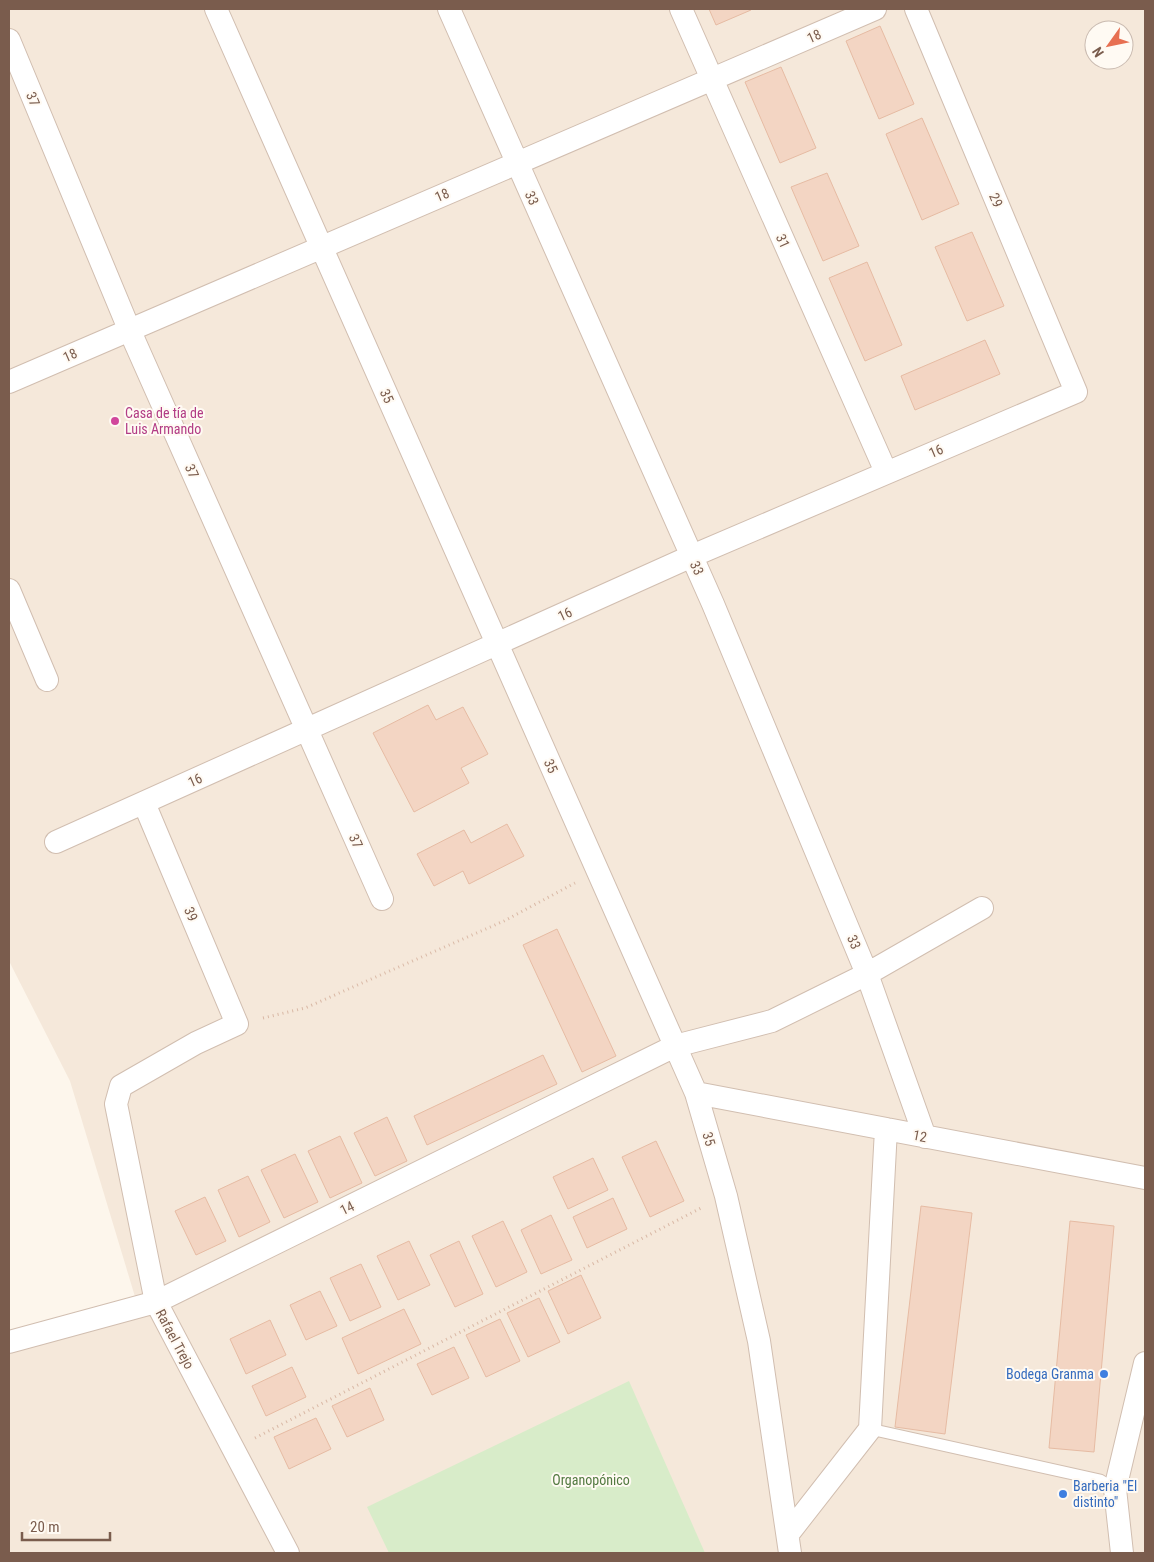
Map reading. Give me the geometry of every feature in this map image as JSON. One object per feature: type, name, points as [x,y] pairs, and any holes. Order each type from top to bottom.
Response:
[{"type":"street","name":"35","points":[[216,9],[696,1093],[726,1196],[760,1341],[789,1543]]},
{"type":"street","name":"33","points":[[449,9],[692,556],[867,974],[925,1137]]},
{"type":"street","name":"31","points":[[681,9],[711,81],[886,472]]},
{"type":"street","name":"18","points":[[9,382],[875,9]]},
{"type":"street","name":"29","points":[[916,9],[1076,392]]},
{"type":"street","name":"37","points":[[9,40],[129,329],[382,899]]},
{"type":"street","name":"16","points":[[56,842],[498,645],[692,556],[1076,392]]},
{"type":"street","points":[[9,590],[47,680]]},
{"type":"street","name":"39","points":[[144,803],[238,1024]]},
{"type":"street","name":"14","points":[[9,1342],[156,1302],[675,1046],[772,1021],[867,974],[982,908]]},
{"type":"street","name":"Rafael Trejo","points":[[238,1024],[196,1042],[121,1086],[116,1104],[156,1302],[288,1553]]},
{"type":"street","name":"12","points":[[696,1093],[1145,1178]]},
{"type":"street","points":[[789,1543],[870,1429],[886,1129]]},
{"type":"street","points":[[1122,1553],[1116,1489],[1145,1363]]},
{"type":"lane","points":[[870,1429],[1100,1480],[1116,1489]]},
{"type":"path","points":[[238,1024],[305,1008],[504,921],[598,871]]},
{"type":"path","points":[[233,1449],[612,1252],[726,1196]]},
{"type":"shaded area","points":[[9,9],[1145,9],[1145,1553],[9,1553],[9,1346],[136,1300],[70,1081],[9,961]]},
{"type":"green space","name":"Organopónico","points":[[629,1381],[705,1553],[389,1553],[367,1507]]},
{"type":"building","points":[[709,9],[751,9],[751,10],[716,25]]},
{"type":"building","points":[[880,26],[914,104],[879,119],[846,41]]},
{"type":"building","points":[[781,67],[816,148],[780,163],[745,82]]},
{"type":"building","points":[[922,118],[959,204],[922,220],[886,134]]},
{"type":"building","points":[[827,173],[859,246],[823,261],[791,187]]},
{"type":"building","points":[[972,232],[1004,306],[967,321],[935,247]]},
{"type":"building","points":[[867,262],[902,345],[865,361],[829,278]]},
{"type":"building","points":[[985,340],[1000,374],[915,410],[901,376]]},
{"type":"building","points":[[428,705],[436,720],[463,707],[488,754],[461,768],[469,783],[414,812],[373,733]]},
{"type":"building","points":[[507,824],[524,856],[469,884],[463,871],[434,886],[417,854],[464,830],[471,843]]},
{"type":"building","points":[[557,929],[616,1056],[582,1072],[523,945]]},
{"type":"building","points":[[543,1055],[557,1084],[427,1145],[414,1116]]},
{"type":"building","points":[[387,1117],[407,1161],[375,1176],[354,1133]]},
{"type":"building","points":[[340,1136],[362,1183],[330,1198],[308,1151]]},
{"type":"building","points":[[656,1141],[684,1201],[650,1217],[622,1157]]},
{"type":"building","points":[[295,1154],[318,1202],[284,1218],[261,1170]]},
{"type":"building","points":[[593,1158],[608,1190],[568,1209],[553,1177]]},
{"type":"building","points":[[248,1176],[270,1222],[239,1237],[218,1190]]},
{"type":"building","points":[[205,1197],[226,1241],[196,1255],[175,1211]]},
{"type":"building","points":[[613,1198],[627,1229],[587,1248],[573,1217]]},
{"type":"building","points":[[921,1206],[972,1213],[945,1434],[895,1427]]},
{"type":"building","points":[[551,1215],[572,1260],[541,1274],[521,1230]]},
{"type":"building","points":[[503,1221],[527,1272],[496,1287],[472,1236]]},
{"type":"building","points":[[1070,1221],[1114,1226],[1094,1452],[1049,1448]]},
{"type":"building","points":[[409,1241],[430,1285],[398,1300],[377,1256]]},
{"type":"building","points":[[459,1241],[483,1294],[455,1307],[430,1255]]},
{"type":"building","points":[[361,1264],[381,1307],[350,1321],[330,1278]]},
{"type":"building","points":[[581,1275],[601,1318],[568,1334],[548,1291]]},
{"type":"building","points":[[320,1291],[337,1326],[306,1340],[290,1305]]},
{"type":"building","points":[[539,1298],[560,1342],[528,1357],[507,1313]]},
{"type":"building","points":[[404,1309],[421,1344],[358,1374],[342,1338]]},
{"type":"building","points":[[500,1319],[520,1361],[486,1377],[466,1335]]},
{"type":"building","points":[[270,1320],[286,1355],[246,1374],[230,1339]]},
{"type":"building","points":[[454,1347],[469,1378],[432,1395],[417,1364]]},
{"type":"building","points":[[292,1367],[306,1397],[266,1416],[252,1386]]},
{"type":"building","points":[[370,1388],[384,1420],[347,1437],[332,1406]]},
{"type":"building","points":[[316,1418],[331,1449],[289,1469],[274,1437]]},
{"type":"place","name":"Casa de tía de Luis Armando","points":[[115,421]]},
{"type":"place","name":"Bodega Granma","points":[[1104,1374]]},
{"type":"place","name":"Barberia \"El distinto\"","points":[[1063,1494]]}]
